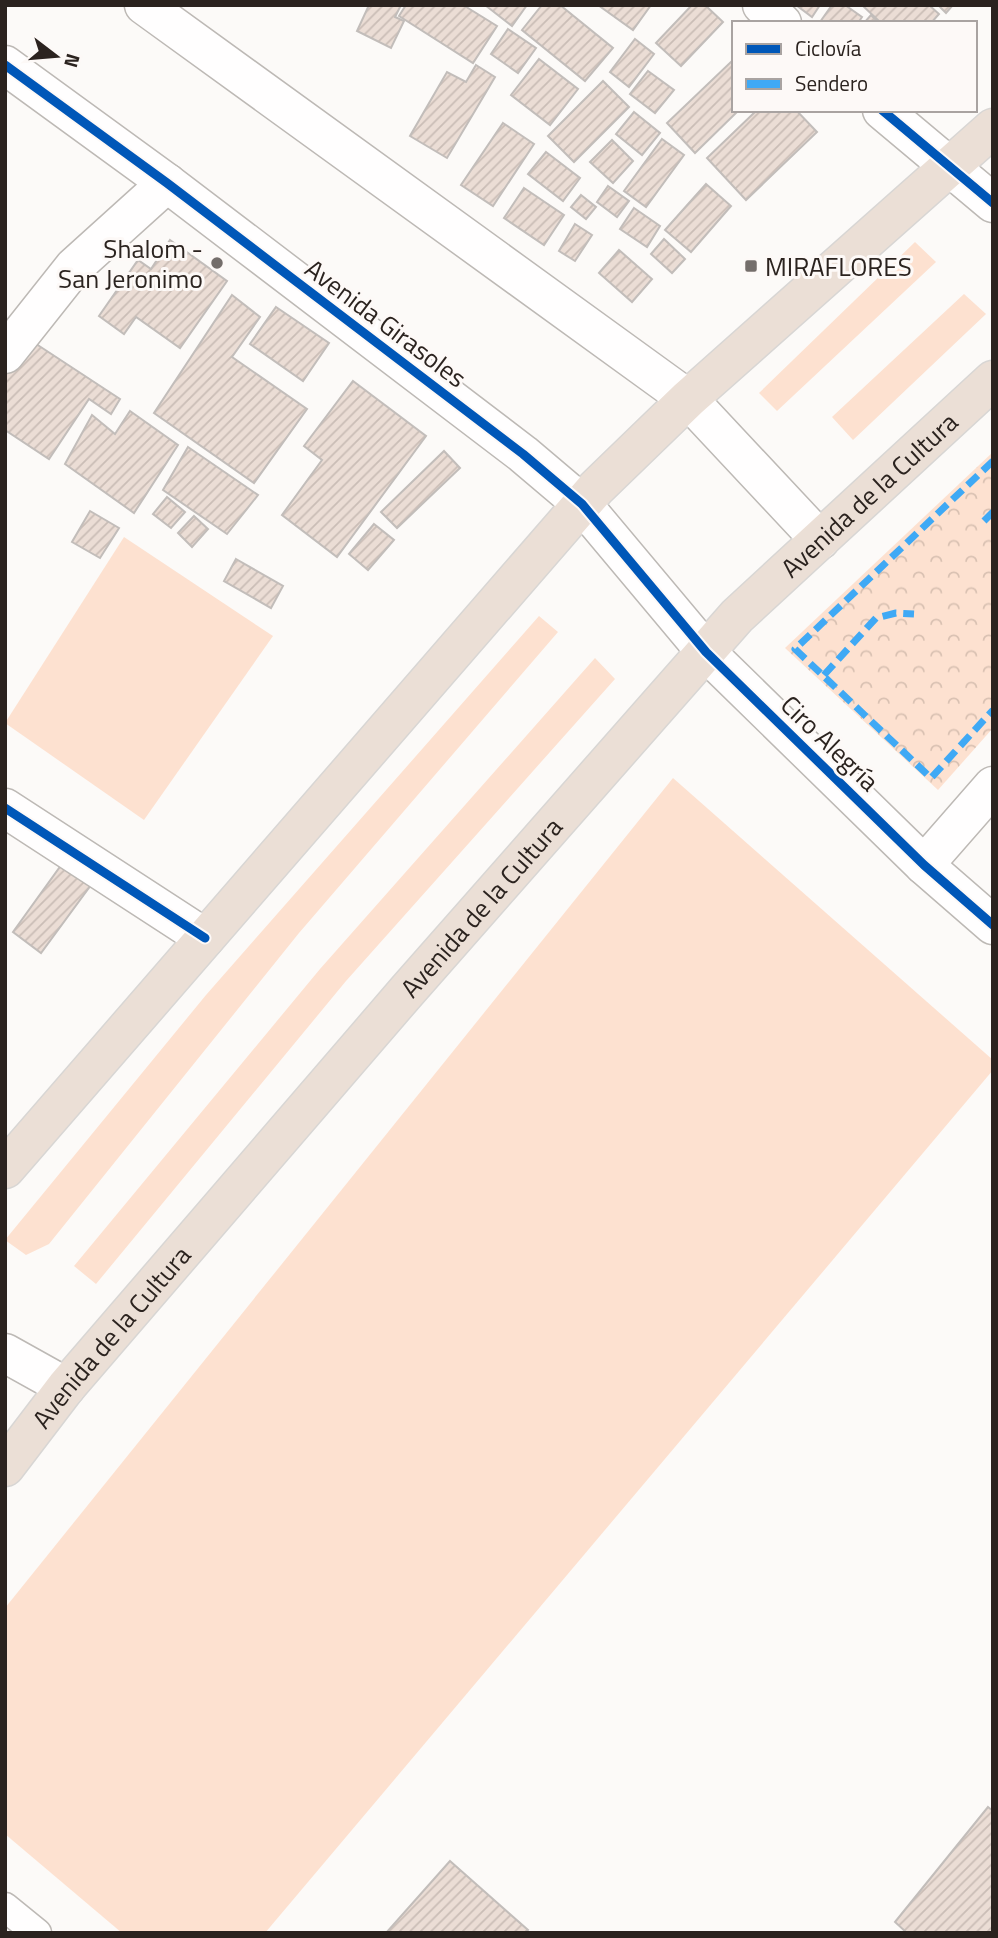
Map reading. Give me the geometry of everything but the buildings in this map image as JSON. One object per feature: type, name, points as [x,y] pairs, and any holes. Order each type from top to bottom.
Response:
[{"type":"highway","points":[[5,1169],[582,504],[688,399],[993,128]]},
{"type":"highway","name":"Avenida de la Cultura","points":[[5,1467],[66,1387],[737,617],[993,380]]},
{"type":"street","points":[[144,5],[688,399],[820,540]]},
{"type":"street","points":[[762,5],[780,21]]},
{"type":"street","name":"Avenida Girasoles","points":[[5,65],[167,183],[523,454],[582,504],[706,652]]},
{"type":"street","points":[[884,112],[993,203]]},
{"type":"street","points":[[5,354],[74,267],[167,183]]},
{"type":"street","name":"Ciro Alegría","points":[[706,652],[924,865],[993,925]]},
{"type":"street","points":[[924,865],[993,786]]},
{"type":"street","points":[[5,808],[205,938]]},
{"type":"street","points":[[5,1353],[66,1387]]},
{"type":"lane","points":[[5,1907],[37,1933]]},
{"type":"green space","points":[[915,242],[936,262],[777,411],[759,393]]},
{"type":"green space","points":[[964,294],[986,314],[853,440],[832,417]]},
{"type":"green space","points":[[993,452],[993,728],[938,790],[785,648]]},
{"type":"green space","points":[[124,537],[273,636],[144,820],[5,723]]},
{"type":"green space","points":[[539,616],[558,632],[299,933],[49,1244],[26,1255],[5,1240],[206,995]]},
{"type":"green space","points":[[595,658],[615,679],[346,981],[96,1284],[74,1266],[320,969]]},
{"type":"green space","points":[[673,778],[993,1060],[993,1070],[265,1933],[122,1933],[5,1834],[5,1608]]},
{"type":"marked path","points":[[993,461],[795,649],[931,778],[993,710]]},
{"type":"marked path","points":[[984,521],[993,512]]},
{"type":"marked path","points":[[824,675],[876,618],[896,613],[914,614]]},
{"type":"cycle path","points":[[5,65],[167,183],[523,454],[582,504],[706,652],[924,865],[993,925]]},
{"type":"cycle path","points":[[884,112],[993,203]]},
{"type":"cycle path","points":[[5,808],[205,938]]},
{"type":"place","name":"Shalom - San Jeronimo","points":[[217,263]]},
{"type":"place","name":"MIRAFLORES","points":[[751,266]]}]
